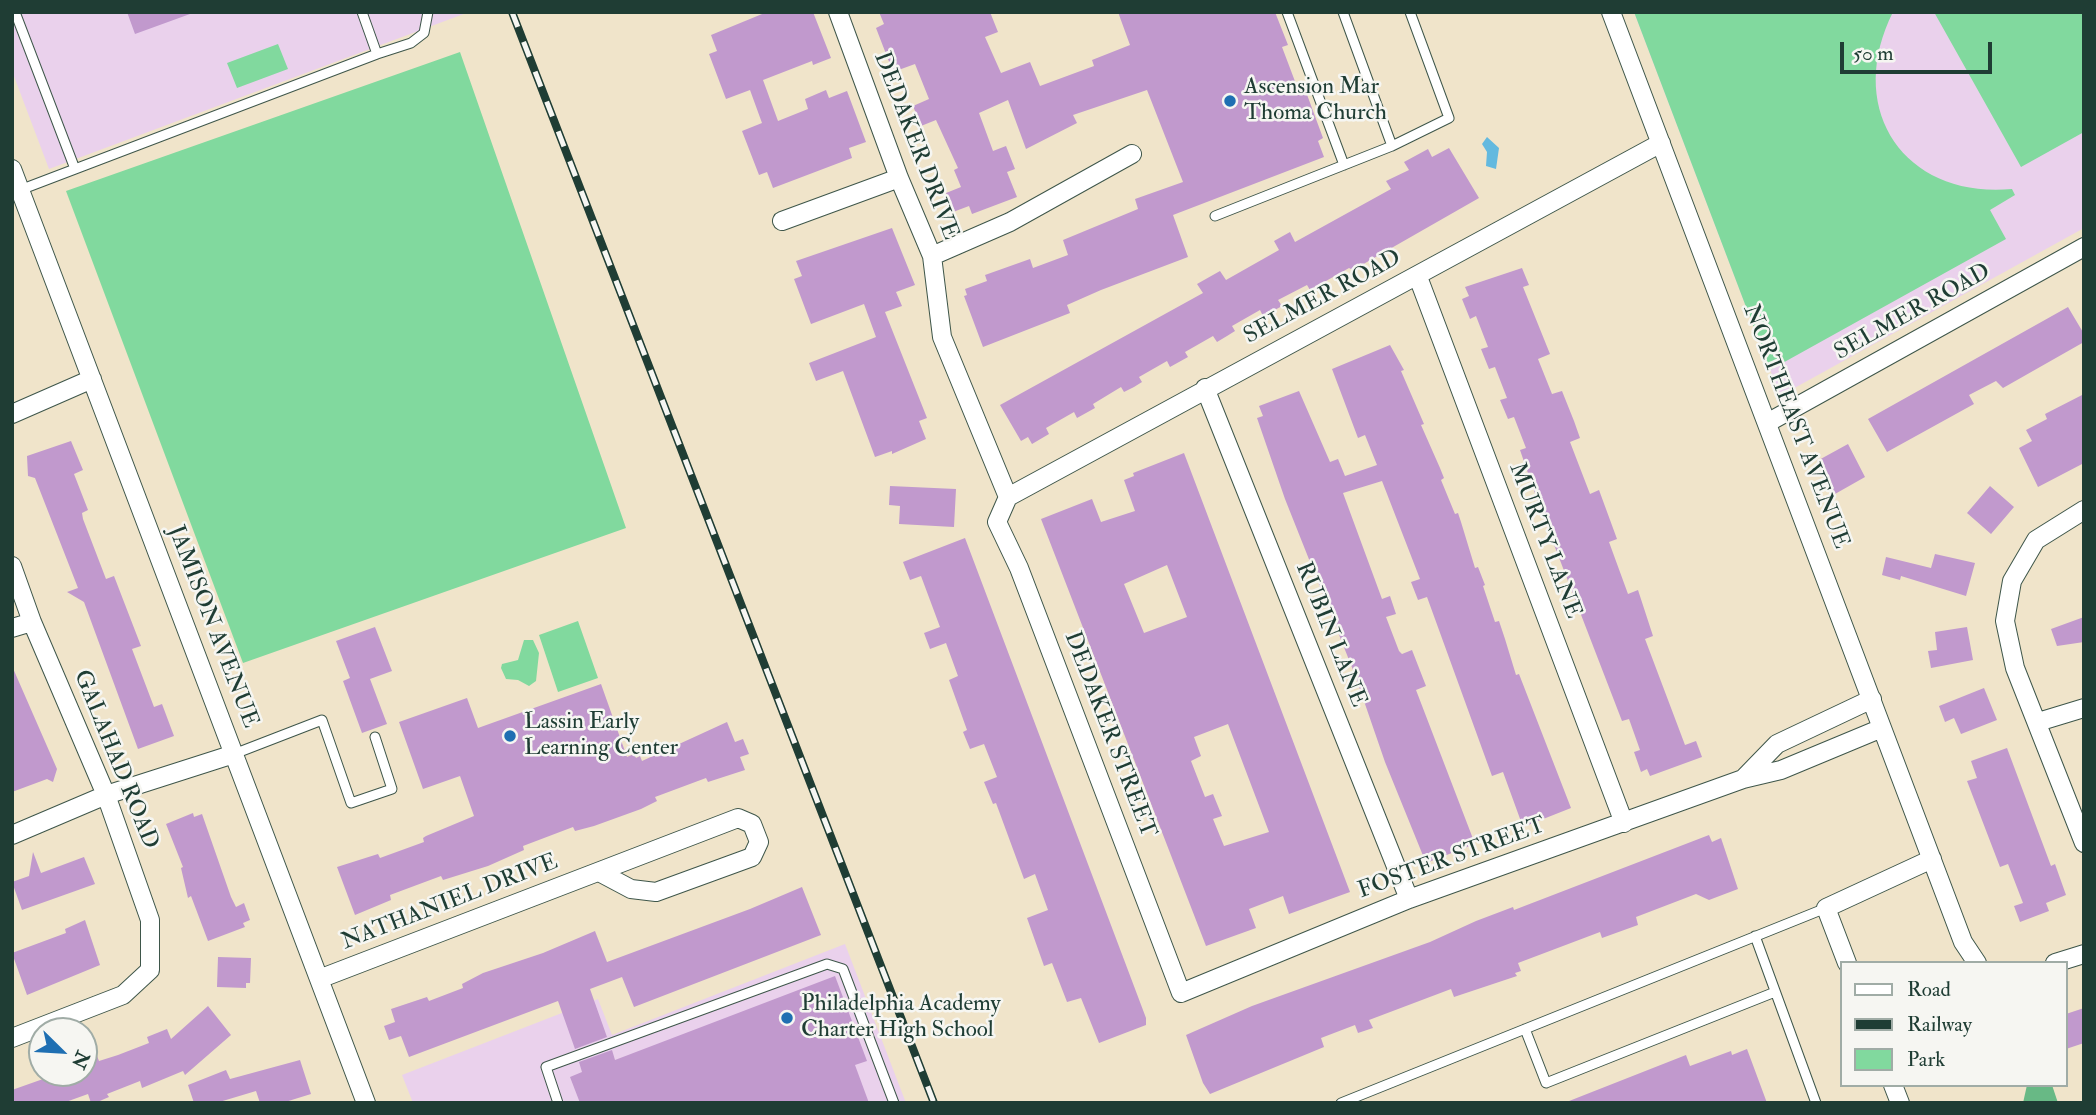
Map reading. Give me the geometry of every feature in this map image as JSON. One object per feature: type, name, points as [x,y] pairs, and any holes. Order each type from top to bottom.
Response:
[{"type":"street","name":"DEDAKER DRIVE","points":[[838,12],[899,178],[932,256],[942,337],[1008,496]]},
{"type":"street","name":"NORTHEAST AVENUE","points":[[1611,12],[1932,859],[1964,942],[1976,961]]},
{"type":"street","name":"SELMER ROAD","points":[[1008,496],[1205,388],[1418,277],[1661,143]]},
{"type":"street","points":[[932,256],[1010,222],[1132,154]]},
{"type":"street","name":"JAMISON AVENUE","points":[[12,169],[366,1103]]},
{"type":"street","points":[[782,221],[899,178]]},
{"type":"street","name":"SELMER ROAD","points":[[1767,423],[2084,247]]},
{"type":"street","name":"MURTY LANE","points":[[1418,277],[1625,822]]},
{"type":"street","points":[[12,414],[92,379]]},
{"type":"street","name":"RUBIN LANE","points":[[1205,388],[1409,900]]},
{"type":"street","name":"DEDAKER STREET","points":[[1008,496],[997,522],[1018,568],[1181,993]]},
{"type":"street","points":[[2084,510],[2036,540],[2012,581],[2005,621],[2014,668],[2038,722],[2084,843]]},
{"type":"street","name":"GALAHAD ROAD","points":[[12,566],[32,622],[106,795],[150,919],[150,970],[123,995],[12,1038]]},
{"type":"street","points":[[12,628],[32,622]]},
{"type":"street","name":"FOSTER STREET","points":[[1743,779],[1777,744],[1872,699]]},
{"type":"street","points":[[2038,722],[2084,708]]},
{"type":"street","name":"FOSTER STREET","points":[[1181,993],[1409,900],[1743,779],[1781,770],[1882,728]]},
{"type":"street","points":[[12,835],[106,795],[234,754]]},
{"type":"street","name":"NATHANIEL DRIVE","points":[[319,979],[738,818],[752,824],[759,842],[752,857],[656,892],[631,889],[598,872]]},
{"type":"street","points":[[1846,961],[1826,908],[1932,859]]},
{"type":"street","points":[[2061,961],[2084,954]]},
{"type":"lane","points":[[15,12],[75,169]]},
{"type":"lane","points":[[362,12],[377,54]]},
{"type":"lane","points":[[20,190],[411,43],[424,33],[428,12]]},
{"type":"lane","points":[[1287,12],[1344,165]]},
{"type":"lane","points":[[1342,12],[1392,146]]},
{"type":"lane","points":[[1214,216],[1392,146],[1449,118],[1409,12]]},
{"type":"lane","points":[[234,754],[322,720],[351,803],[393,789],[375,737]]},
{"type":"lane","points":[[1341,1103],[1826,908]]},
{"type":"lane","points":[[1755,936],[1816,1103]]},
{"type":"lane","points":[[558,1103],[546,1067],[827,964],[843,969],[894,1103]]},
{"type":"lane","points":[[1525,1029],[1546,1083],[1775,992]]},
{"type":"shaded area","points":[[12,12],[469,12],[49,169],[12,71]]},
{"type":"shaded area","points":[[1634,12],[2084,12],[2084,228],[1780,396]]},
{"type":"shaded area","points":[[845,944],[906,1103],[413,1103],[402,1075],[598,999],[612,1035]]},
{"type":"green space","points":[[1634,12],[1893,12],[1880,48],[1876,82],[1881,113],[1894,141],[1914,163],[1941,179],[1974,188],[2012,189],[2015,195],[1990,210],[2006,239],[1770,370]]},
{"type":"green space","points":[[1934,12],[2084,12],[2084,132],[2021,167]]},
{"type":"green space","points":[[278,44],[288,69],[237,88],[227,63]]},
{"type":"green space","points":[[460,52],[626,528],[243,663],[66,191]]},
{"type":"green space","points":[[578,621],[598,678],[558,692],[539,635]]},
{"type":"green space","points":[[524,640],[533,640],[539,653],[536,681],[529,686],[518,680],[506,679],[501,668],[502,664],[518,660]]},
{"type":"green space","points":[[2027,1087],[2053,1087],[2058,1103],[2023,1103]]},
{"type":"water","points":[[1487,137],[1499,148],[1496,169],[1486,166],[1487,152],[1482,144]]},
{"type":"building","points":[[127,12],[190,12],[190,14],[135,34]]},
{"type":"building","points":[[767,12],[813,12],[831,58],[813,65],[812,61],[763,80],[778,121],[808,109],[805,99],[826,90],[829,98],[847,91],[866,142],[849,148],[852,158],[773,188],[767,172],[759,175],[742,131],[762,123],[750,90],[726,99],[709,54],[717,51],[711,35]]},
{"type":"building","points":[[879,12],[990,12],[998,32],[985,37],[1001,73],[1030,62],[1040,86],[1094,66],[1092,60],[1130,45],[1118,12],[1275,12],[1288,45],[1282,47],[1296,84],[1302,81],[1323,138],[1318,141],[1324,157],[1173,215],[1188,257],[1101,290],[1067,305],[1070,313],[983,347],[964,296],[967,295],[965,289],[987,281],[985,275],[1030,259],[1033,268],[1068,255],[1063,240],[1138,209],[1135,199],[1183,182],[1147,90],[1073,115],[1077,123],[1026,149],[1008,100],[979,113],[993,151],[1006,146],[1015,169],[1007,172],[1017,197],[972,214],[969,206],[953,212],[946,193],[961,187],[954,170],[958,168],[936,120],[921,126],[913,106],[929,99],[915,64],[893,72],[876,28],[884,24]]},
{"type":"building","points":[[1449,148],[1479,198],[1353,270],[1349,268],[1310,290],[1307,285],[1278,300],[1282,306],[1263,316],[1260,310],[1232,326],[1235,331],[1217,342],[1213,336],[1185,352],[1188,357],[1170,367],[1167,361],[1139,377],[1142,382],[1124,392],[1121,387],[1093,404],[1095,408],[1077,418],[1074,412],[1046,428],[1049,434],[1032,444],[1028,437],[1021,441],[1000,405],[1203,293],[1197,284],[1220,271],[1226,280],[1279,250],[1274,241],[1290,232],[1295,242],[1391,189],[1386,181],[1409,170],[1404,162],[1428,149],[1432,157]]},
{"type":"building","points":[[892,228],[915,285],[896,292],[902,306],[885,312],[927,418],[919,421],[926,439],[892,454],[892,451],[875,457],[843,371],[816,381],[809,363],[876,337],[864,304],[811,324],[794,279],[802,276],[796,261]]},
{"type":"building","points":[[1522,268],[1529,285],[1523,287],[1550,354],[1538,359],[1552,394],[1562,391],[1574,421],[1580,438],[1570,442],[1590,494],[1599,490],[1617,539],[1609,542],[1628,594],[1638,590],[1653,636],[1645,639],[1685,745],[1696,741],[1702,757],[1650,776],[1647,769],[1641,772],[1634,752],[1640,750],[1629,719],[1622,721],[1541,511],[1520,450],[1526,448],[1514,417],[1508,419],[1500,400],[1507,398],[1495,367],[1489,369],[1481,349],[1488,347],[1476,316],[1470,319],[1462,299],[1469,296],[1465,287]]},
{"type":"building","points":[[2068,307],[2084,334],[2084,342],[2003,388],[1996,381],[1969,395],[1974,404],[1887,452],[1868,419]]},
{"type":"building","points":[[1390,345],[1404,370],[1401,371],[1444,478],[1441,480],[1455,514],[1458,513],[1475,568],[1478,567],[1485,585],[1483,586],[1495,622],[1499,621],[1516,675],[1519,674],[1571,808],[1523,827],[1503,772],[1492,776],[1427,597],[1418,600],[1411,582],[1420,579],[1382,481],[1343,493],[1382,599],[1390,596],[1396,614],[1386,617],[1399,651],[1402,654],[1412,650],[1426,686],[1416,690],[1475,844],[1426,863],[1285,499],[1257,418],[1263,416],[1259,406],[1299,391],[1330,462],[1338,459],[1345,476],[1377,465],[1365,435],[1358,438],[1332,369]]},
{"type":"building","points":[[2084,394],[2084,463],[2038,487],[2019,448],[2032,441],[2026,430],[2047,419],[2045,414]]},
{"type":"building","points":[[71,441],[83,470],[74,474],[88,510],[82,513],[83,519],[106,579],[114,576],[141,646],[132,649],[154,707],[162,704],[174,736],[138,749],[84,602],[67,592],[78,588],[35,478],[28,476],[27,456]]},
{"type":"building","points":[[1848,444],[1865,477],[1835,494],[1817,461]]},
{"type":"building","points":[[1184,453],[1350,892],[1289,914],[1283,896],[1249,909],[1256,928],[1206,946],[1041,519],[1092,499],[1101,522],[1135,511],[1124,480],[1134,476],[1133,473]],"holes":[[[1167,565],[1187,617],[1144,633],[1124,584]],[[1228,724],[1269,832],[1224,846],[1213,819],[1222,816],[1213,794],[1205,797],[1191,761],[1201,756],[1194,737]]]},
{"type":"building","points":[[890,486],[956,489],[954,527],[899,524],[900,506],[889,505]]},
{"type":"building","points":[[1990,486],[2014,507],[1991,534],[1967,513]]},
{"type":"building","points":[[965,538],[1146,1018],[1146,1025],[1099,1043],[1081,998],[1067,1002],[1052,963],[1044,966],[1027,918],[1048,910],[1035,874],[1024,879],[996,803],[993,804],[984,782],[997,777],[984,744],[970,749],[963,732],[967,730],[949,680],[958,676],[946,643],[930,649],[924,633],[940,627],[921,576],[910,580],[903,562]]},
{"type":"building","points":[[1935,554],[1975,563],[1966,596],[1901,576],[1900,580],[1882,575],[1886,557],[1931,568]]},
{"type":"building","points":[[2084,617],[2084,642],[2057,646],[2051,629]]},
{"type":"building","points":[[375,627],[392,671],[370,679],[387,724],[362,733],[343,681],[350,678],[336,641]]},
{"type":"building","points":[[1967,627],[1973,660],[1931,668],[1928,651],[1937,650],[1935,632]]},
{"type":"building","points":[[12,666],[57,769],[53,782],[47,779],[12,792]]},
{"type":"building","points":[[601,684],[627,757],[634,754],[636,758],[640,756],[642,761],[727,722],[735,742],[743,739],[749,754],[740,757],[745,770],[708,782],[706,778],[655,797],[657,801],[641,809],[594,826],[575,831],[573,827],[523,846],[524,850],[488,866],[443,880],[441,876],[390,895],[391,900],[355,915],[337,867],[378,854],[380,858],[424,842],[423,838],[426,836],[474,816],[460,776],[423,789],[399,722],[467,698],[478,728]]},
{"type":"building","points":[[1984,688],[1997,720],[1961,734],[1954,718],[1945,722],[1939,706]]},
{"type":"building","points":[[2007,748],[2051,866],[2055,864],[2066,895],[2046,903],[2049,911],[2020,922],[2014,906],[2023,903],[2008,864],[2000,867],[1967,781],[1977,778],[1971,761]]},
{"type":"building","points":[[193,813],[194,817],[202,814],[231,897],[236,907],[244,903],[250,920],[243,923],[245,927],[208,941],[191,896],[188,898],[181,868],[183,867],[166,824]]},
{"type":"building","points":[[1709,835],[1712,842],[1721,838],[1738,889],[1709,900],[1696,894],[1636,917],[1638,925],[1602,938],[1600,932],[1518,963],[1521,971],[1515,973],[1517,976],[1454,997],[1451,989],[1369,1020],[1373,1028],[1358,1033],[1355,1025],[1321,1038],[1324,1047],[1210,1094],[1203,1083],[1186,1035],[1252,1006],[1430,942],[1476,921],[1513,907],[1514,910]]},
{"type":"building","points":[[33,852],[41,873],[84,857],[95,884],[22,910],[12,882],[29,876]]},
{"type":"building","points":[[802,887],[821,935],[634,1007],[622,977],[590,989],[607,1037],[575,1049],[558,1001],[409,1057],[401,1036],[389,1040],[384,1026],[395,1022],[391,1009],[427,997],[429,1001],[463,988],[462,984],[483,973],[543,953],[595,931],[607,962]]},
{"type":"building","points":[[85,920],[100,965],[27,995],[12,953],[66,933],[65,929]]},
{"type":"building","points":[[218,957],[251,958],[250,983],[246,983],[246,988],[217,987]]},
{"type":"building","name":"Philadelphia Academy Charter High School","points":[[835,976],[867,1061],[855,1065],[869,1103],[580,1103],[570,1077],[582,1072],[579,1062],[612,1050],[615,1060]]},
{"type":"building","points":[[208,1006],[231,1035],[185,1075],[183,1071],[142,1088],[140,1081],[107,1094],[109,1097],[95,1103],[91,1103],[88,1094],[63,1103],[12,1103],[12,1090],[28,1084],[28,1087],[98,1087],[98,1058],[99,1061],[149,1043],[147,1037],[167,1029],[171,1039]]},
{"type":"building","points":[[2084,1008],[2084,1043],[2068,1048],[2068,1013]]},
{"type":"building","points":[[1747,1049],[1767,1103],[1564,1103],[1686,1055],[1690,1066],[1731,1051],[1732,1055]]},
{"type":"building","points":[[300,1060],[311,1094],[282,1103],[260,1103],[256,1091],[216,1103],[194,1103],[188,1085],[226,1070],[230,1079]]},
{"type":"railway","points":[[512,12],[934,1103]]},
{"type":"place","name":"Ascension Mar Thoma Church","points":[[1230,101]]},
{"type":"place","name":"Lassin Early Learning Center","points":[[510,736]]},
{"type":"place","name":"Philadelphia Academy Charter High School","points":[[787,1018]]}]
